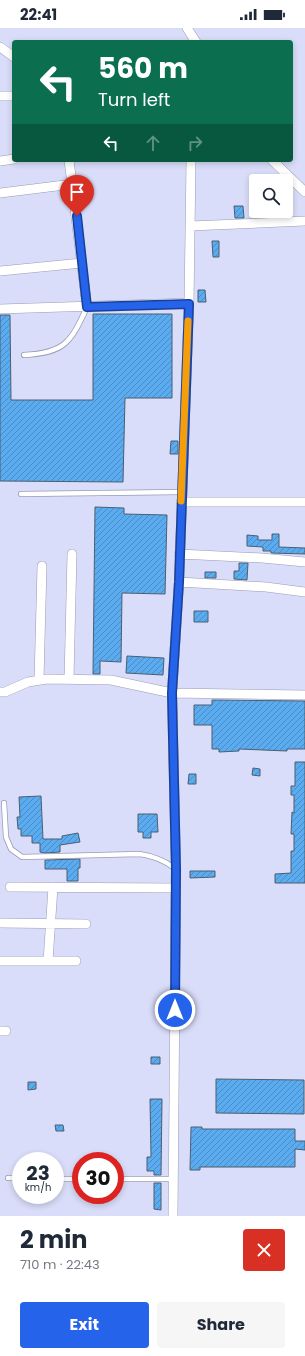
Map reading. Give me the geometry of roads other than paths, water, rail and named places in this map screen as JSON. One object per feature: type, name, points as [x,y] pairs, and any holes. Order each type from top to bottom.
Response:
[{"type":"street","points":[[187,28],[195,40]]},
{"type":"street","points":[[0,47],[12,56]]},
{"type":"street","points":[[0,96],[12,96]]},
{"type":"street","points":[[0,161],[12,159]]},
{"type":"street","points":[[69,162],[87,307]]},
{"type":"street","points":[[173,1216],[176,869],[172,693],[179,582],[189,304],[191,162]]},
{"type":"street","points":[[274,162],[305,192]]},
{"type":"street","points":[[0,193],[73,184]]},
{"type":"street","points":[[190,226],[305,222]]},
{"type":"street","points":[[0,271],[82,263]]},
{"type":"street","points":[[0,309],[189,304]]},
{"type":"street","points":[[181,502],[305,502]]},
{"type":"street","points":[[69,679],[72,554]]},
{"type":"street","points":[[179,554],[262,558],[305,562]]},
{"type":"street","points":[[39,680],[42,566]]},
{"type":"street","points":[[179,582],[266,587],[305,592]]},
{"type":"street","points":[[0,692],[5,692],[28,682],[69,679],[112,680],[172,693],[305,695]]},
{"type":"street","points":[[48,961],[53,887]]},
{"type":"street","points":[[10,888],[176,888]]},
{"type":"street","points":[[0,923],[86,924]]},
{"type":"street","points":[[0,961],[76,961]]},
{"type":"lane","points":[[24,356],[48,352],[67,343],[76,332],[87,307]]},
{"type":"lane","points":[[21,494],[182,492]]},
{"type":"lane","points":[[4,804],[6,837],[11,849],[22,857],[139,854],[159,858],[176,869]]},
{"type":"lane","points":[[124,1179],[174,1179]]}]
